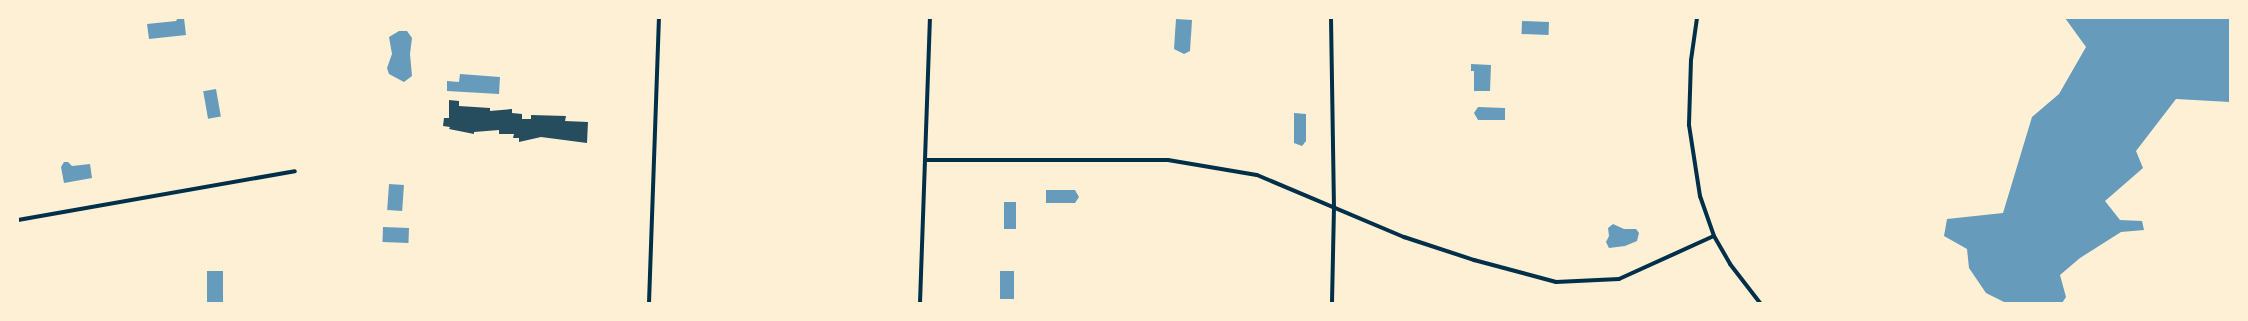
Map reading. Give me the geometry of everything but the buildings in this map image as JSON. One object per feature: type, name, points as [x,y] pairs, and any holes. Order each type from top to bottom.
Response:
[{"type":"street","points":[[649,303],[659,18]]},
{"type":"street","points":[[920,303],[930,18]]},
{"type":"street","points":[[1331,18],[1334,207],[1332,303]]},
{"type":"street","points":[[1697,18],[1691,60],[1689,125],[1700,196],[1714,236],[1730,264],[1760,303]]},
{"type":"street","points":[[925,160],[1168,160],[1257,175],[1404,237],[1474,260],[1556,282],[1619,279],[1714,236]]},
{"type":"street","points":[[18,220],[295,171]]},
{"type":"water","points":[[178,18],[184,18],[186,35],[149,39],[147,24],[176,21]]},
{"type":"water","points":[[2065,18],[2230,18],[2230,102],[2176,99],[2136,151],[2143,168],[2105,201],[2120,220],[2142,221],[2144,230],[2121,232],[2080,258],[2060,275],[2066,297],[2062,303],[2006,303],[1986,293],[1969,268],[1967,249],[1944,236],[1947,219],[2003,213],[2032,117],[2059,94],[2086,47]]},
{"type":"water","points":[[1176,19],[1192,20],[1190,51],[1184,54],[1174,49]]},
{"type":"water","points":[[1522,21],[1549,22],[1549,35],[1522,34]]},
{"type":"water","points":[[399,31],[407,31],[412,38],[410,54],[412,76],[404,82],[389,74],[387,68],[392,54],[389,37]]},
{"type":"water","points":[[1471,64],[1491,65],[1490,91],[1474,91],[1474,71],[1471,71]]},
{"type":"water","points":[[460,74],[500,77],[499,94],[447,91],[447,81],[459,82]]},
{"type":"water","points":[[216,89],[221,117],[208,119],[203,91]]},
{"type":"water","points":[[1478,107],[1505,108],[1505,120],[1478,120],[1474,113]]},
{"type":"water","points":[[1294,113],[1306,114],[1306,141],[1302,146],[1294,143]]},
{"type":"water","points":[[64,162],[68,162],[72,166],[90,164],[92,178],[64,183],[61,167]]},
{"type":"water","points":[[389,184],[404,185],[402,211],[387,210]]},
{"type":"water","points":[[1046,190],[1075,190],[1079,197],[1075,203],[1046,203]]},
{"type":"water","points":[[1004,202],[1016,202],[1016,229],[1004,229]]},
{"type":"water","points":[[1613,224],[1624,229],[1636,229],[1639,233],[1637,241],[1625,246],[1609,248],[1606,242],[1609,236],[1608,228]]},
{"type":"water","points":[[383,227],[409,228],[408,243],[382,242]]},
{"type":"water","points":[[207,271],[223,271],[223,303],[207,303]]},
{"type":"water","points":[[1000,271],[1014,271],[1014,299],[1000,299]]}]
